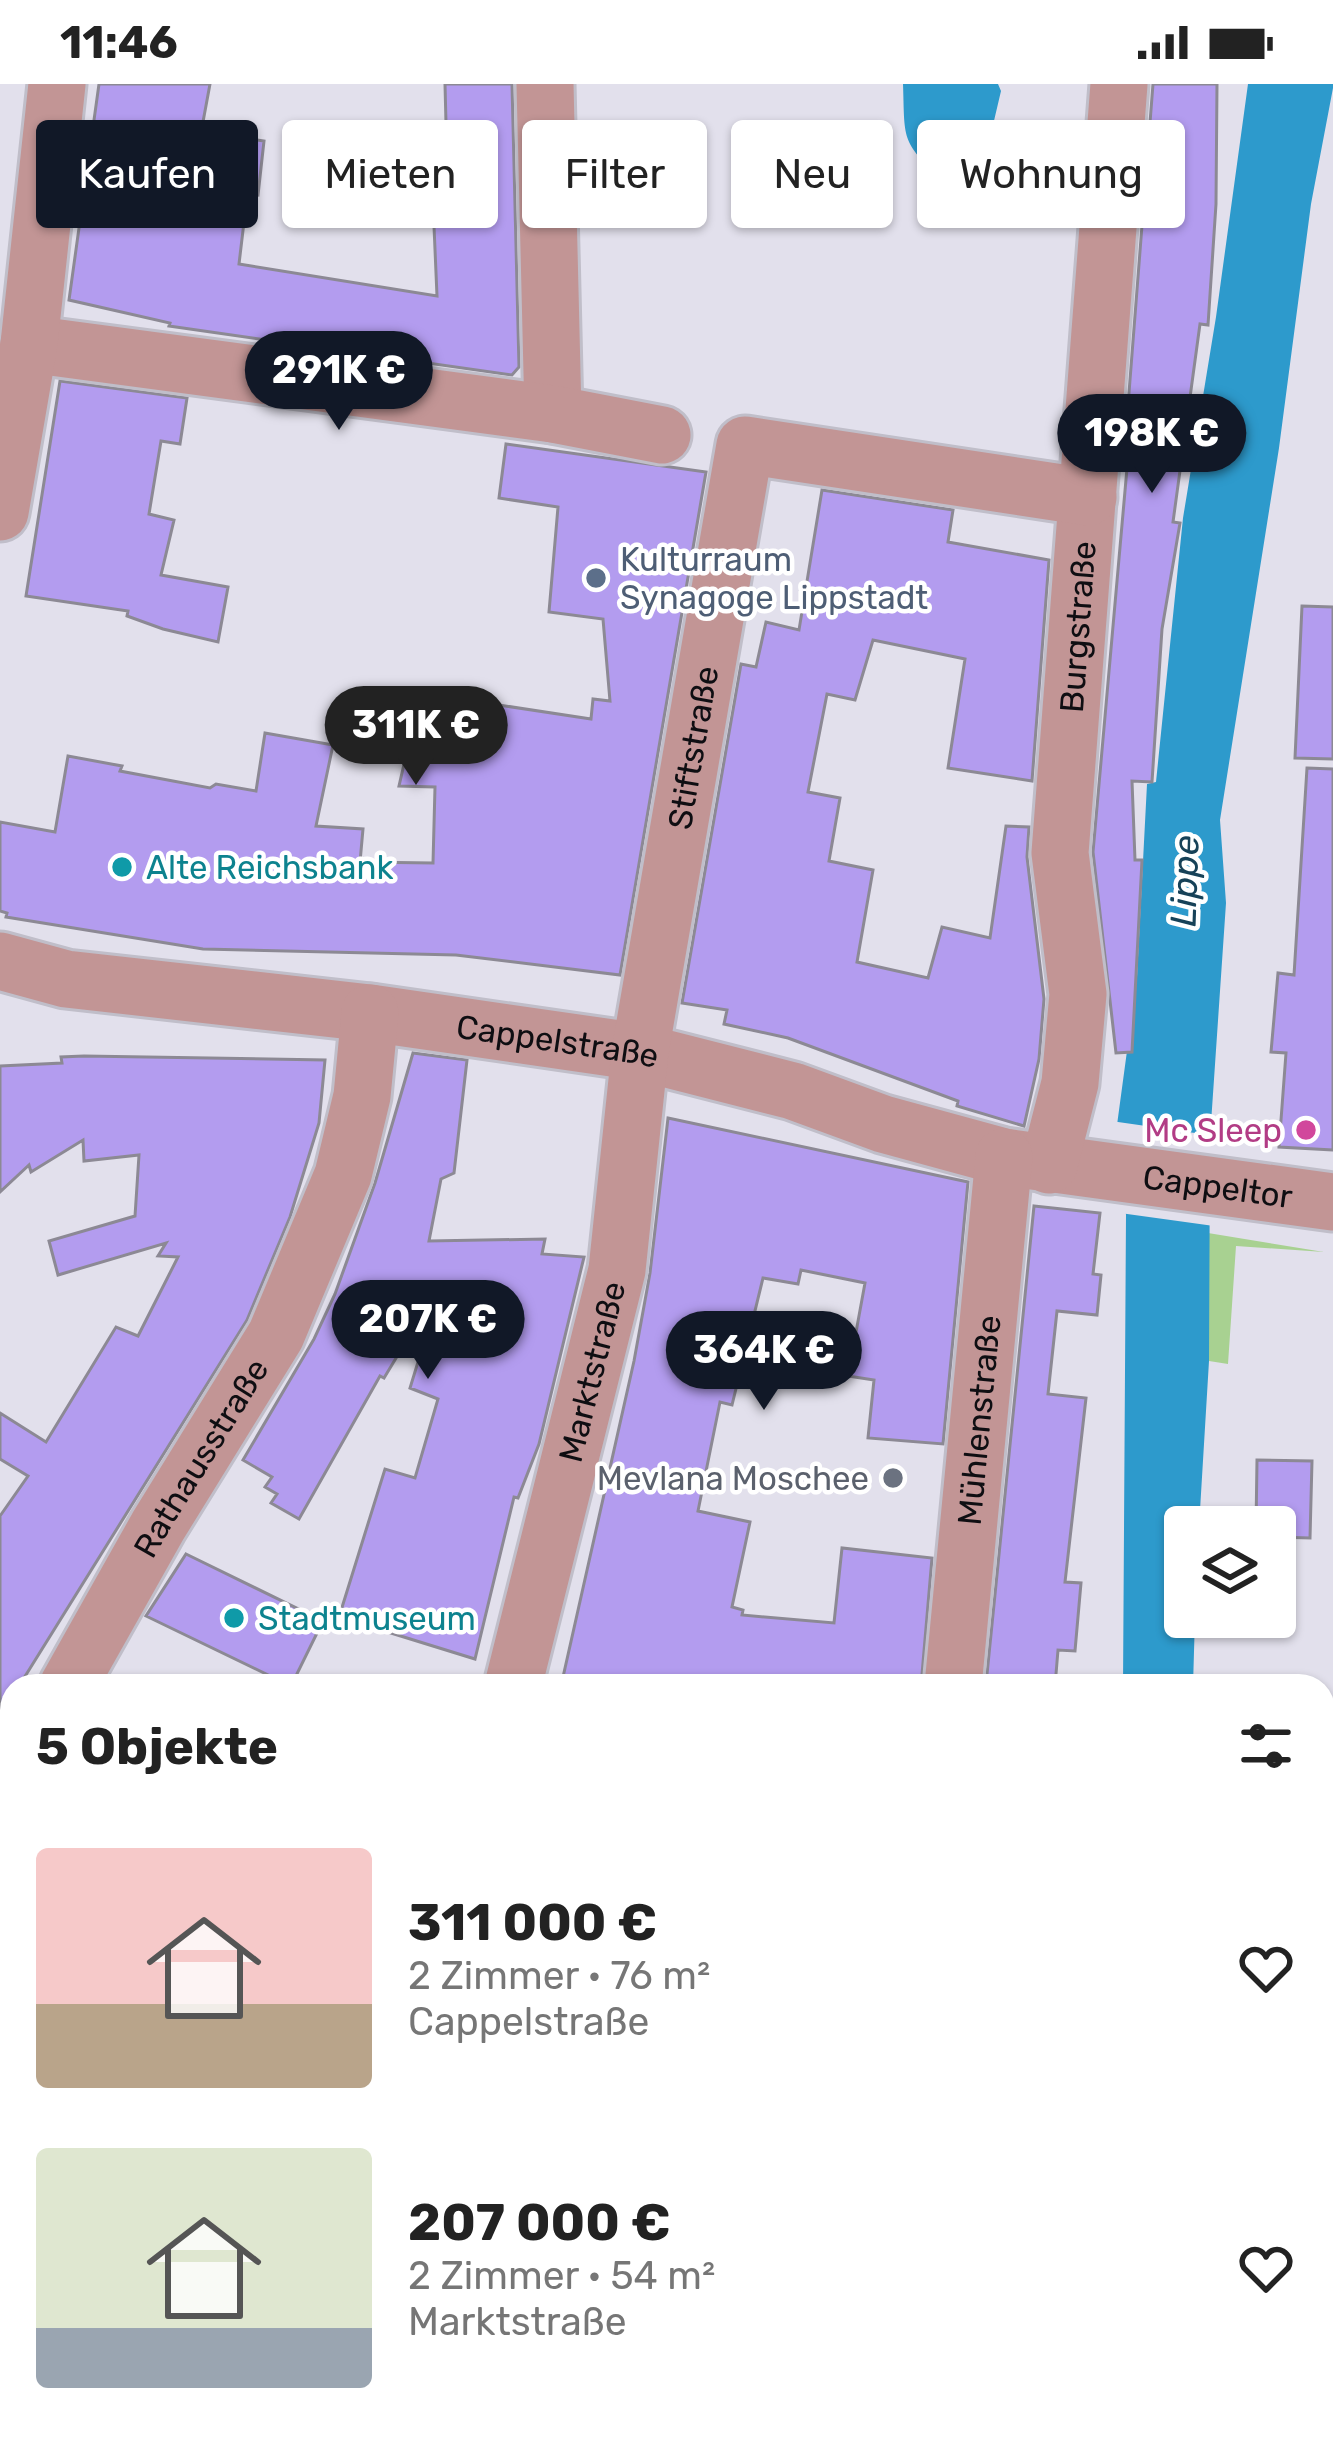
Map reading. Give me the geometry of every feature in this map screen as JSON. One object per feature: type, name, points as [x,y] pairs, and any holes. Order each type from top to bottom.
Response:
[{"type":"street","points":[[0,512],[29,344],[57,84]]},
{"type":"street","points":[[545,84],[554,414]]},
{"type":"street","name":"Burgstraße","points":[[1052,1164],[1070,1083],[1078,994],[1060,854],[1119,84]]},
{"type":"street","points":[[29,344],[554,414],[662,435]]},
{"type":"street","name":"Stiftstraße","points":[[640,1052],[745,445],[1088,497]]},
{"type":"street","name":"Cappelstraße","points":[[0,961],[66,979],[370,1012],[640,1052],[794,1091],[884,1124],[1052,1164]]},
{"type":"street","name":"Rathausstraße","points":[[75,1674],[158,1526],[276,1335],[343,1175],[362,1096],[370,1012]]},
{"type":"street","name":"Marktstraße","points":[[516,1674],[616,1270],[640,1052]]},
{"type":"street","name":"Cappeltor","points":[[1052,1164],[1333,1202]]},
{"type":"street","name":"Mühlenstraße","points":[[955,1674],[1052,1164]]},
{"type":"green space","points":[[1208,1233],[1324,1252],[1236,1246],[1228,1364],[1209,1361]]},
{"type":"water","points":[[903,84],[998,84],[1001,91],[994,120],[917,120],[917,154],[905,128]]},
{"type":"water","name":"Lippe","points":[[1248,84],[1333,84],[1220,820],[1226,903],[1210,1138],[1209,1361],[1200,1506],[1164,1506],[1164,1638],[1194,1638],[1193,1674],[1123,1674],[1126,1215],[1117,1125],[1137,977],[1147,784],[1156,782],[1183,518]]},
{"type":"pier","points":[[1111,1121],[1216,1136],[1214,1226],[1120,1213]]},
{"type":"building","points":[[99,84],[210,84],[203,120],[94,120]]},
{"type":"building","points":[[445,84],[512,84],[519,367],[512,375],[169,326],[69,300],[79,228],[243,228],[239,264],[437,296],[434,228],[498,228],[498,120],[446,120]]},
{"type":"building","points":[[1153,84],[1217,84],[1208,325],[1200,324],[1173,522],[1180,523],[1162,629],[1152,782],[1132,781],[1135,860],[1142,860],[1132,1052],[1116,1053],[1093,852],[1128,457],[1124,457],[1142,228],[1185,228],[1185,120],[1150,120]]},
{"type":"building","points":[[258,140],[264,141],[258,195]]},
{"type":"building","points":[[60,381],[187,398],[180,444],[161,441],[149,514],[174,520],[161,575],[228,587],[218,642],[163,629],[127,616],[128,611],[26,596]]},
{"type":"building","points":[[506,444],[706,472],[620,975],[456,955],[203,949],[6,917],[0,911],[0,822],[55,832],[68,756],[210,788],[216,784],[256,791],[265,733],[333,745],[316,826],[363,829],[360,862],[433,863],[435,787],[399,786],[410,738],[436,739],[437,723],[494,724],[499,705],[591,719],[593,699],[610,701],[603,619],[549,612],[558,507],[499,498]]},
{"type":"building","points":[[822,490],[953,510],[948,542],[1049,560],[1032,781],[948,768],[965,659],[873,640],[855,700],[827,694],[808,792],[840,798],[829,861],[873,870],[857,962],[928,978],[942,927],[990,938],[1006,826],[1029,827],[1027,857],[1044,999],[1039,1059],[1024,1126],[957,1106],[958,1101],[788,1038],[724,1024],[727,1010],[682,1003],[741,664],[756,667],[766,622],[799,630]]},
{"type":"building","points":[[1302,606],[1333,607],[1333,759],[1295,758]]},
{"type":"building","points":[[1307,768],[1333,769],[1333,1150],[1279,1147],[1286,1053],[1271,1052],[1278,973],[1294,975]]},
{"type":"building","points":[[413,1053],[467,1060],[454,1173],[441,1179],[429,1241],[545,1239],[542,1254],[584,1257],[539,1444],[518,1498],[514,1497],[475,1659],[339,1617],[385,1469],[415,1478],[438,1399],[410,1388],[433,1313],[425,1310],[384,1378],[380,1376],[299,1519],[271,1503],[277,1494],[265,1487],[272,1477],[243,1460],[335,1294],[375,1183]]},
{"type":"building","points":[[61,1057],[325,1060],[319,1123],[290,1217],[247,1320],[26,1674],[0,1674],[0,1516],[28,1476],[0,1459],[0,1413],[46,1442],[116,1327],[138,1336],[178,1257],[158,1256],[166,1243],[58,1275],[49,1241],[135,1216],[139,1155],[84,1161],[83,1140],[31,1172],[29,1165],[0,1192],[0,1066],[62,1063]]},
{"type":"building","points":[[668,1118],[968,1182],[943,1444],[868,1438],[874,1380],[848,1376],[865,1283],[801,1270],[798,1284],[763,1278],[732,1405],[720,1402],[698,1511],[750,1522],[732,1607],[743,1610],[742,1615],[834,1623],[842,1548],[932,1558],[922,1674],[564,1674],[650,1273]]},
{"type":"building","points":[[1034,1206],[1100,1213],[1093,1274],[1101,1275],[1097,1315],[1057,1311],[1048,1394],[1086,1398],[1065,1582],[1081,1583],[1075,1651],[1058,1650],[1056,1674],[987,1674]]},
{"type":"building","points":[[1257,1460],[1312,1461],[1310,1538],[1296,1538],[1296,1506],[1256,1506]]},
{"type":"building","name":"Stadtmuseum","points":[[186,1554],[323,1621],[297,1674],[266,1674],[146,1616]]},
{"type":"place","name":"Kulturraum Synagoge Lippstadt","points":[[596,578]]},
{"type":"place","name":"Alte Reichsbank","points":[[122,867]]},
{"type":"place","name":"Mc Sleep","points":[[1306,1130]]},
{"type":"place","name":"Mevlana Moschee","points":[[893,1478]]},
{"type":"place","name":"Stadtmuseum","points":[[234,1618]]}]
